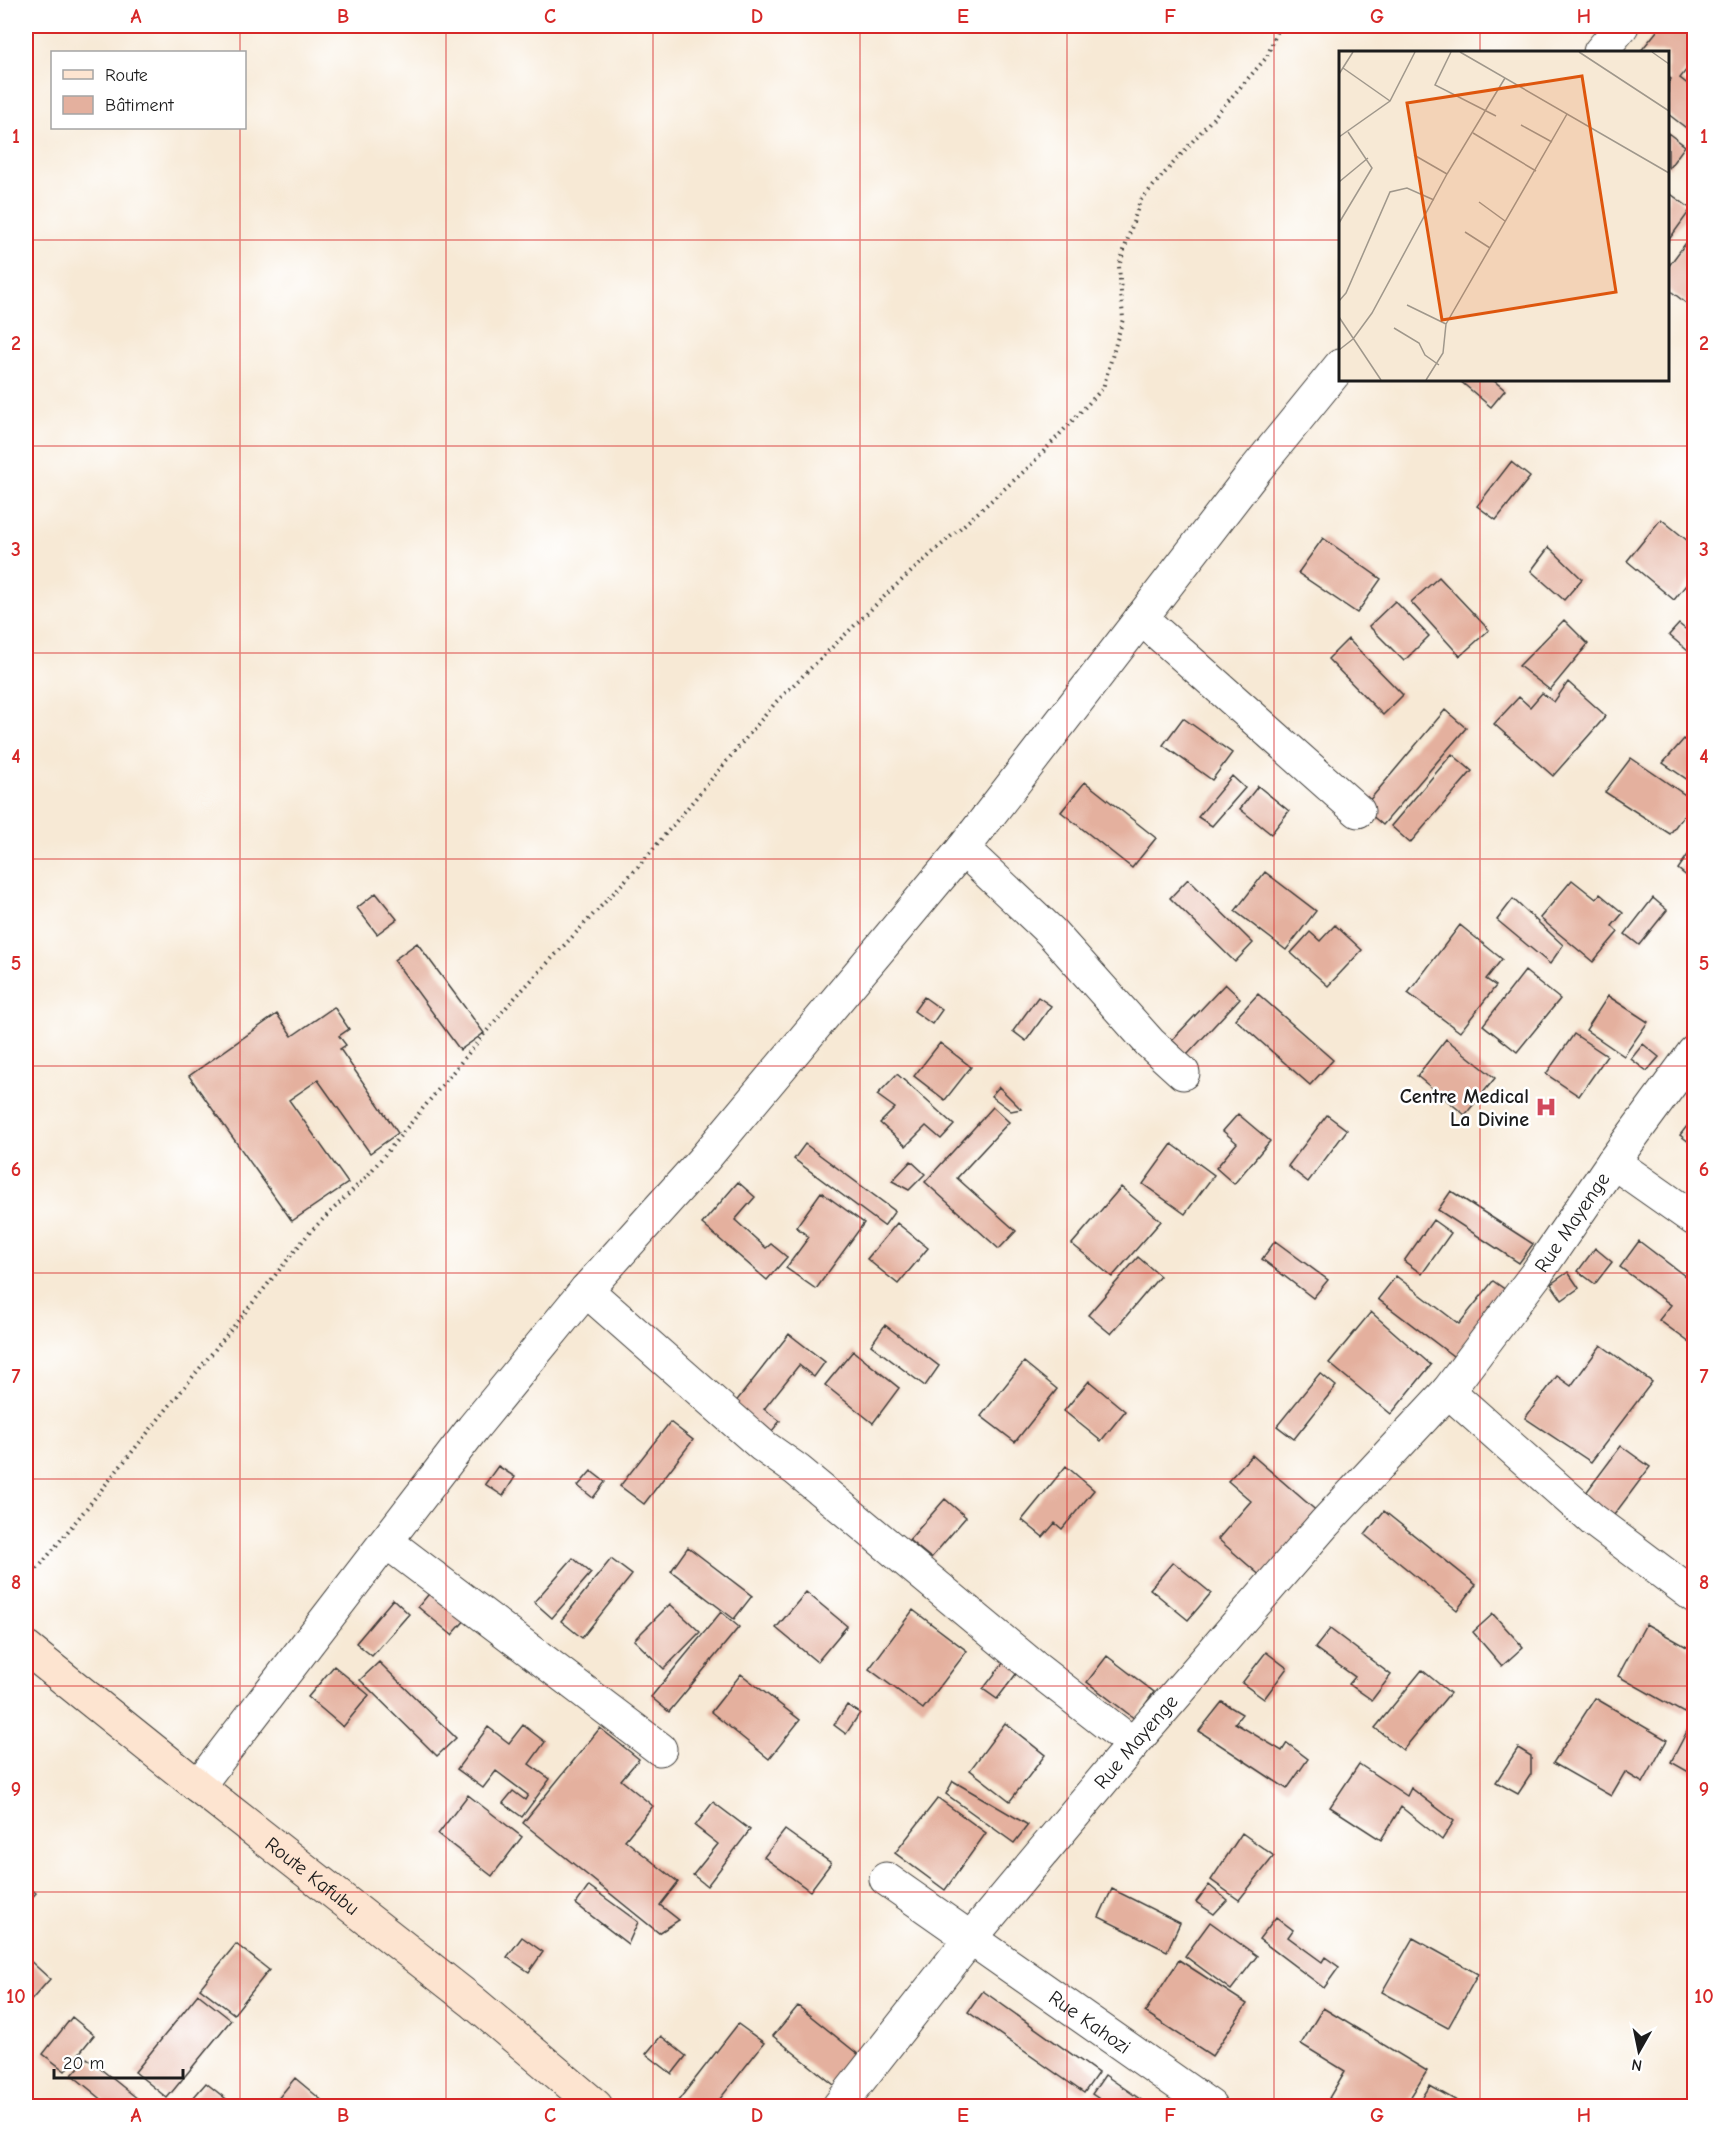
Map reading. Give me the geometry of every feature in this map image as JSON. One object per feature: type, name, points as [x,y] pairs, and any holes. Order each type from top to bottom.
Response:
[{"type":"main road","name":"Route Kafubu","points":[[26,1648],[472,2001],[596,2106]]},
{"type":"street","points":[[1601,51],[1622,26]]},
{"type":"street","points":[[198,1786],[473,1428],[586,1290],[704,1159],[963,849],[1257,468],[1339,368]]},
{"type":"street","points":[[1141,618],[1358,811]]},
{"type":"street","points":[[963,849],[1051,933],[1150,1043],[1183,1073]]},
{"type":"street","name":"Rue Mayenge","points":[[839,2106],[970,1939],[1133,1744],[1324,1524],[1448,1391],[1537,1273],[1613,1162],[1695,1052]]},
{"type":"street","points":[[1613,1162],[1695,1219]]},
{"type":"street","points":[[586,1290],[763,1446],[797,1470],[1034,1667],[1133,1744]]},
{"type":"street","points":[[1448,1391],[1593,1520],[1695,1596]]},
{"type":"street","points":[[387,1542],[660,1749]]},
{"type":"street","name":"Rue Kahozi","points":[[886,1879],[1210,2106]]},
{"type":"path","points":[[26,1583],[310,1232],[368,1175],[509,1004],[637,868],[777,701],[894,587],[1029,467],[1103,388],[1122,319],[1119,266],[1140,201],[1267,57],[1279,26]]},
{"type":"building","points":[[1661,26],[1694,26],[1694,60],[1680,78],[1694,89],[1694,134],[1669,115],[1669,82],[1671,79],[1669,78],[1669,51],[1641,51]]},
{"type":"building","points":[[1669,134],[1685,146],[1669,168]]},
{"type":"building","points":[[1669,193],[1691,209],[1669,240]]},
{"type":"building","points":[[1694,232],[1694,303],[1691,307],[1669,290],[1669,266]]},
{"type":"building","points":[[1460,381],[1494,381],[1505,390],[1491,407]]},
{"type":"building","points":[[1511,462],[1530,477],[1496,520],[1477,506]]},
{"type":"building","points":[[1661,519],[1694,546],[1694,575],[1674,600],[1627,561]]},
{"type":"building","points":[[1323,538],[1381,579],[1357,613],[1298,573]]},
{"type":"building","points":[[1549,547],[1582,579],[1564,600],[1531,571]]},
{"type":"building","points":[[1439,577],[1489,630],[1460,656],[1411,602]]},
{"type":"building","points":[[1395,601],[1429,636],[1404,661],[1369,626]]},
{"type":"building","points":[[1564,620],[1588,644],[1550,690],[1519,666]]},
{"type":"building","points":[[1679,624],[1694,636],[1694,643],[1688,651],[1669,635]]},
{"type":"building","points":[[1348,639],[1403,695],[1383,715],[1328,659]]},
{"type":"building","points":[[1568,682],[1606,716],[1553,776],[1494,724],[1519,697],[1530,707],[1542,693],[1554,702]]},
{"type":"building","points":[[1445,710],[1466,728],[1383,825],[1363,808]]},
{"type":"building","points":[[1183,718],[1232,753],[1212,780],[1163,745]]},
{"type":"building","points":[[1684,739],[1694,746],[1694,784],[1663,763]]},
{"type":"building","points":[[1452,754],[1472,771],[1410,843],[1391,826]]},
{"type":"building","points":[[1631,758],[1694,801],[1670,834],[1605,792]]},
{"type":"building","points":[[1232,776],[1245,788],[1212,826],[1198,817]]},
{"type":"building","points":[[1085,782],[1156,838],[1132,868],[1061,812]]},
{"type":"building","points":[[1258,786],[1289,811],[1271,834],[1240,809]]},
{"type":"building","points":[[1694,846],[1694,882],[1678,869]]},
{"type":"building","points":[[1265,872],[1316,911],[1286,950],[1235,911]]},
{"type":"building","points":[[1188,879],[1253,943],[1235,962],[1170,898]]},
{"type":"building","points":[[1572,880],[1596,899],[1600,894],[1623,913],[1612,926],[1618,932],[1593,962],[1540,918]]},
{"type":"building","points":[[376,893],[397,919],[377,934],[357,908]]},
{"type":"building","points":[[1653,898],[1667,910],[1639,945],[1625,934]]},
{"type":"building","points":[[1513,899],[1563,945],[1550,964],[1497,920]]},
{"type":"building","points":[[1335,925],[1362,950],[1328,986],[1291,953],[1310,932],[1320,941]]},
{"type":"building","points":[[1460,925],[1502,959],[1486,979],[1496,986],[1460,1032],[1408,993]]},
{"type":"building","points":[[417,943],[484,1033],[460,1050],[394,960]]},
{"type":"building","points":[[1525,971],[1560,999],[1517,1052],[1483,1025]]},
{"type":"building","points":[[1225,984],[1240,998],[1187,1055],[1172,1040]]},
{"type":"building","points":[[1258,994],[1333,1060],[1310,1085],[1235,1019]]},
{"type":"building","points":[[1608,996],[1648,1022],[1624,1056],[1586,1030]]},
{"type":"building","points":[[924,997],[942,1010],[932,1024],[914,1011]]},
{"type":"building","points":[[1038,997],[1051,1006],[1026,1041],[1013,1031]]},
{"type":"building","points":[[334,1007],[349,1029],[339,1036],[346,1045],[340,1049],[398,1133],[370,1153],[318,1080],[289,1100],[348,1183],[292,1221],[189,1076],[277,1014],[292,1036]]},
{"type":"building","points":[[1574,1034],[1607,1056],[1579,1096],[1546,1074]]},
{"type":"building","points":[[1446,1039],[1495,1078],[1465,1115],[1417,1076]]},
{"type":"building","points":[[940,1043],[971,1067],[945,1100],[914,1076]]},
{"type":"building","points":[[1643,1044],[1659,1057],[1647,1071],[1631,1059]]},
{"type":"building","points":[[897,1074],[954,1125],[941,1139],[926,1126],[906,1146],[880,1123],[895,1108],[877,1095]]},
{"type":"building","points":[[999,1087],[1021,1109],[1011,1111],[991,1096]]},
{"type":"building","points":[[993,1107],[1009,1122],[957,1178],[1016,1231],[999,1249],[925,1182]]},
{"type":"building","points":[[1238,1114],[1270,1141],[1234,1184],[1216,1168],[1237,1143],[1223,1131]]},
{"type":"building","points":[[1327,1115],[1347,1130],[1308,1182],[1288,1166]]},
{"type":"building","points":[[1694,1117],[1694,1146],[1680,1135]]},
{"type":"building","points":[[805,1144],[895,1211],[884,1226],[794,1159]]},
{"type":"building","points":[[1172,1144],[1214,1175],[1185,1214],[1143,1184]]},
{"type":"building","points":[[911,1161],[925,1174],[909,1190],[892,1181]]},
{"type":"building","points":[[738,1182],[755,1197],[735,1220],[766,1248],[771,1244],[787,1257],[767,1280],[702,1224]]},
{"type":"building","points":[[1121,1187],[1161,1221],[1112,1277],[1072,1244]]},
{"type":"building","points":[[1451,1191],[1533,1244],[1519,1263],[1438,1210]]},
{"type":"building","points":[[821,1192],[864,1223],[816,1289],[786,1268],[809,1237],[796,1227]]},
{"type":"building","points":[[1433,1220],[1451,1233],[1422,1274],[1404,1261]]},
{"type":"building","points":[[897,1223],[928,1248],[898,1284],[867,1259]]},
{"type":"building","points":[[1275,1241],[1328,1280],[1313,1298],[1262,1259]]},
{"type":"building","points":[[1639,1241],[1694,1283],[1694,1336],[1690,1343],[1659,1320],[1671,1305],[1620,1267]]},
{"type":"building","points":[[1595,1248],[1612,1262],[1595,1284],[1578,1271]]},
{"type":"building","points":[[1138,1257],[1160,1276],[1111,1334],[1088,1315]]},
{"type":"building","points":[[1568,1272],[1579,1288],[1562,1300],[1551,1284]]},
{"type":"building","points":[[1396,1276],[1459,1324],[1493,1281],[1513,1295],[1461,1362],[1378,1299]]},
{"type":"building","points":[[1371,1312],[1431,1365],[1391,1414],[1329,1363]]},
{"type":"building","points":[[885,1325],[939,1366],[925,1386],[871,1345]]},
{"type":"building","points":[[789,1334],[825,1362],[814,1377],[799,1365],[764,1409],[780,1421],[764,1441],[727,1413]]},
{"type":"building","points":[[1601,1345],[1652,1382],[1591,1462],[1525,1418],[1557,1376],[1571,1386]]},
{"type":"building","points":[[853,1351],[899,1388],[873,1423],[825,1385]]},
{"type":"building","points":[[1024,1362],[1057,1389],[1015,1442],[981,1416]]},
{"type":"building","points":[[1320,1373],[1336,1386],[1294,1439],[1277,1426]]},
{"type":"building","points":[[1089,1381],[1125,1411],[1101,1441],[1064,1411]]},
{"type":"building","points":[[670,1422],[693,1440],[644,1504],[620,1486]]},
{"type":"building","points":[[1621,1446],[1650,1467],[1608,1523],[1579,1502]]},
{"type":"building","points":[[1252,1455],[1320,1514],[1263,1578],[1218,1539],[1251,1501],[1228,1481]]},
{"type":"building","points":[[498,1466],[515,1477],[503,1496],[485,1484]]},
{"type":"building","points":[[1066,1466],[1094,1490],[1062,1529],[1055,1523],[1043,1537],[1022,1520]]},
{"type":"building","points":[[591,1471],[605,1482],[593,1498],[578,1486]]},
{"type":"building","points":[[945,1499],[966,1517],[931,1558],[909,1540]]},
{"type":"building","points":[[1384,1511],[1476,1585],[1457,1610],[1365,1535]]},
{"type":"building","points":[[688,1547],[752,1596],[734,1619],[671,1571]]},
{"type":"building","points":[[573,1558],[591,1573],[552,1618],[534,1602]]},
{"type":"building","points":[[611,1559],[632,1575],[582,1638],[561,1621]]},
{"type":"building","points":[[1173,1562],[1211,1593],[1188,1620],[1150,1589]]},
{"type":"building","points":[[433,1589],[467,1618],[452,1635],[418,1607]]},
{"type":"building","points":[[806,1592],[847,1626],[817,1662],[776,1628]]},
{"type":"building","points":[[393,1599],[409,1614],[372,1656],[356,1643]]},
{"type":"building","points":[[670,1604],[700,1632],[664,1669],[634,1640]]},
{"type":"building","points":[[913,1610],[967,1651],[923,1709],[869,1669]]},
{"type":"building","points":[[721,1612],[739,1627],[669,1712],[651,1697]]},
{"type":"building","points":[[1493,1614],[1523,1647],[1502,1666],[1473,1632]]},
{"type":"building","points":[[1646,1624],[1694,1651],[1694,1695],[1684,1713],[1618,1676]]},
{"type":"building","points":[[1330,1629],[1391,1675],[1372,1700],[1349,1684],[1355,1677],[1315,1648]]},
{"type":"building","points":[[1266,1652],[1287,1668],[1264,1699],[1242,1683]]},
{"type":"building","points":[[1010,1654],[1023,1665],[997,1699],[983,1689]]},
{"type":"building","points":[[1107,1656],[1154,1692],[1135,1719],[1087,1682]]},
{"type":"building","points":[[379,1662],[456,1738],[437,1756],[360,1680]]},
{"type":"building","points":[[334,1666],[369,1695],[343,1727],[308,1697]]},
{"type":"building","points":[[1422,1670],[1450,1693],[1403,1750],[1375,1728]]},
{"type":"building","points":[[741,1674],[800,1720],[769,1759],[711,1712]]},
{"type":"building","points":[[1595,1698],[1667,1740],[1643,1783],[1625,1772],[1611,1796],[1553,1763]]},
{"type":"building","points":[[1222,1702],[1242,1714],[1235,1723],[1282,1751],[1287,1743],[1308,1759],[1287,1789],[1199,1731]]},
{"type":"building","points":[[847,1705],[860,1713],[846,1734],[834,1725]]},
{"type":"building","points":[[1694,1718],[1694,1775],[1671,1762]]},
{"type":"building","points":[[1005,1723],[1045,1755],[1010,1801],[970,1770]]},
{"type":"building","points":[[523,1725],[545,1742],[529,1764],[550,1779],[522,1817],[503,1803],[513,1791],[525,1800],[528,1795],[496,1771],[483,1788],[457,1769],[488,1727],[509,1743]]},
{"type":"building","points":[[600,1728],[639,1759],[621,1780],[653,1806],[625,1840],[678,1882],[660,1905],[679,1920],[659,1933],[523,1823]]},
{"type":"building","points":[[1518,1748],[1531,1756],[1531,1774],[1518,1794],[1496,1782]]},
{"type":"building","points":[[1359,1764],[1407,1796],[1411,1788],[1454,1821],[1442,1840],[1401,1807],[1381,1840],[1330,1807]]},
{"type":"building","points":[[953,1781],[1028,1825],[1014,1843],[946,1794]]},
{"type":"building","points":[[468,1795],[522,1837],[492,1876],[438,1834]]},
{"type":"building","points":[[938,1798],[986,1833],[945,1890],[895,1853]]},
{"type":"building","points":[[713,1802],[750,1830],[707,1886],[693,1875],[718,1844],[695,1826]]},
{"type":"building","points":[[785,1830],[831,1863],[810,1891],[764,1857]]},
{"type":"building","points":[[1242,1833],[1274,1856],[1239,1900],[1211,1880]]},
{"type":"building","points":[[26,1885],[36,1893],[26,1904]]},
{"type":"building","points":[[1209,1885],[1227,1900],[1214,1914],[1196,1902]]},
{"type":"building","points":[[589,1886],[638,1922],[628,1944],[576,1904]]},
{"type":"building","points":[[1112,1889],[1180,1923],[1167,1951],[1099,1917]]},
{"type":"building","points":[[1276,1917],[1293,1930],[1288,1937],[1322,1962],[1325,1957],[1339,1967],[1324,1988],[1259,1939]]},
{"type":"building","points":[[1210,1922],[1257,1956],[1231,1990],[1185,1956]]},
{"type":"building","points":[[522,1937],[543,1952],[529,1972],[507,1957]]},
{"type":"building","points":[[1413,1938],[1478,1974],[1448,2028],[1382,1992]]},
{"type":"building","points":[[236,1944],[269,1970],[234,2014],[200,1988]]},
{"type":"building","points":[[26,1957],[50,1979],[26,2006]]},
{"type":"building","points":[[1179,1960],[1247,2004],[1212,2056],[1145,2012]]},
{"type":"building","points":[[983,1991],[1098,2073],[1084,2093],[968,2012]]},
{"type":"building","points":[[198,1994],[231,2020],[167,2098],[135,2072]]},
{"type":"building","points":[[798,2006],[864,2059],[839,2089],[773,2036]]},
{"type":"building","points":[[1323,2008],[1427,2071],[1405,2106],[1342,2106],[1329,2098],[1345,2071],[1301,2044]]},
{"type":"building","points":[[72,2017],[94,2035],[65,2071],[43,2054]]},
{"type":"building","points":[[738,2024],[764,2043],[719,2100],[727,2106],[674,2106]]},
{"type":"building","points":[[661,2036],[686,2056],[672,2074],[646,2054]]},
{"type":"building","points":[[87,2058],[138,2099],[132,2106],[110,2106],[72,2075]]},
{"type":"building","points":[[1105,2075],[1150,2106],[1110,2106],[1092,2094]]},
{"type":"building","points":[[295,2078],[325,2103],[322,2106],[272,2106]]},
{"type":"building","points":[[206,2083],[235,2106],[186,2106]]},
{"type":"building","points":[[1430,2086],[1466,2106],[1417,2106]]},
{"type":"place","name":"Centre Medical La Divine","points":[[1546,1107]]}]
